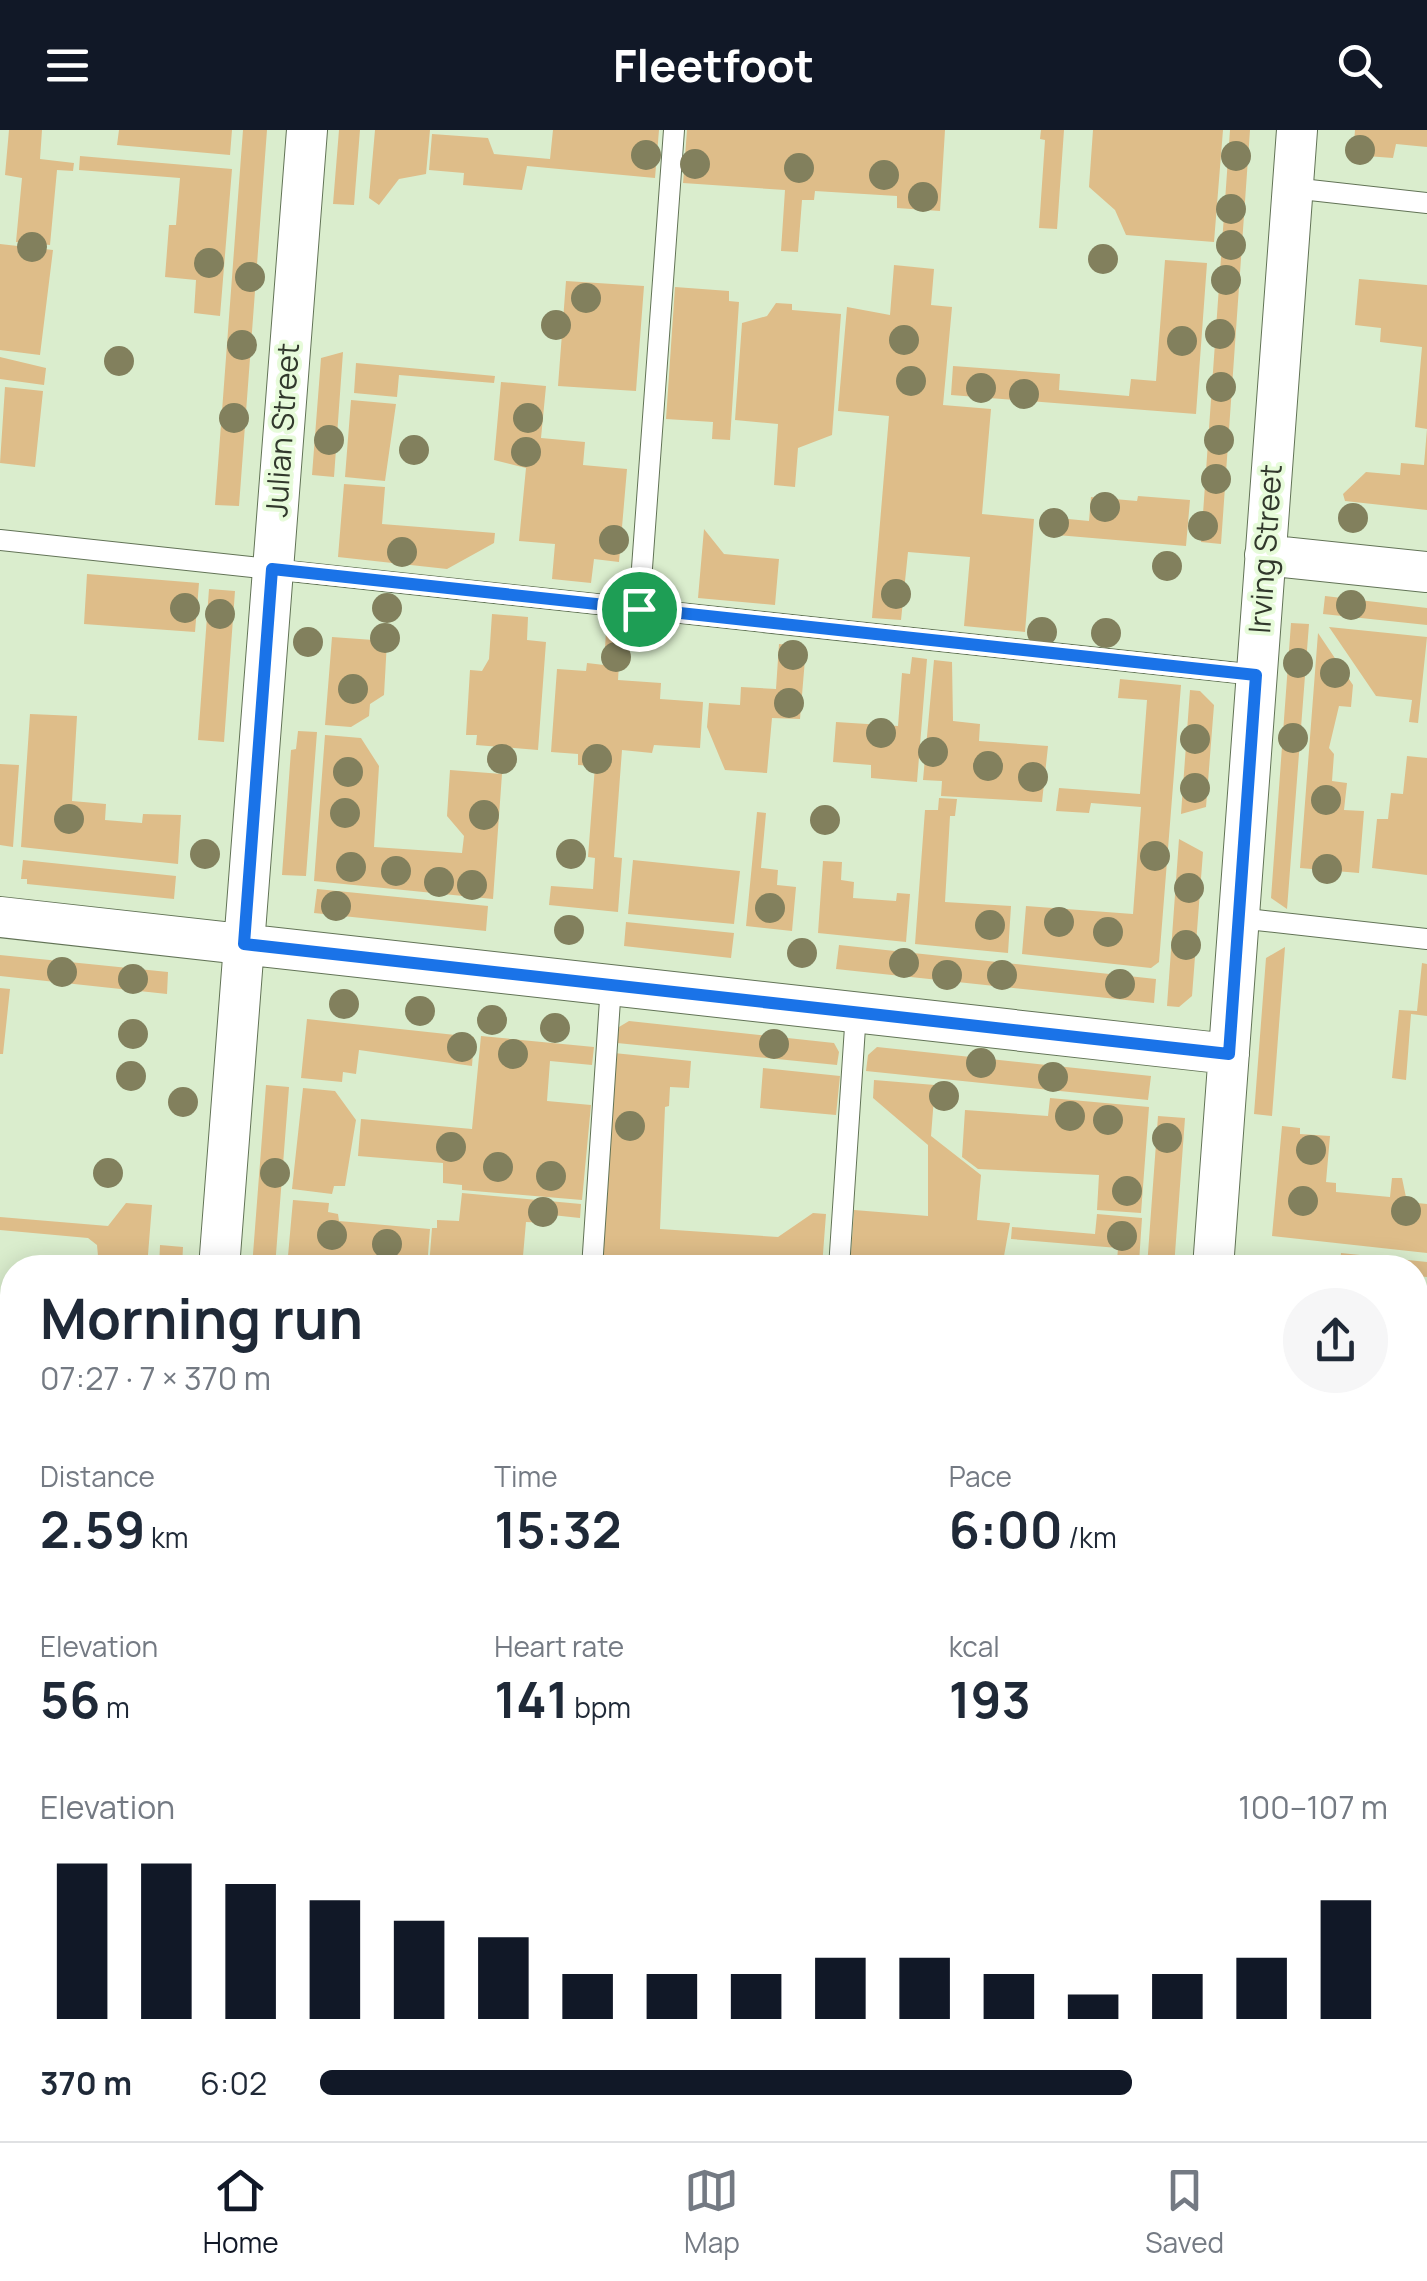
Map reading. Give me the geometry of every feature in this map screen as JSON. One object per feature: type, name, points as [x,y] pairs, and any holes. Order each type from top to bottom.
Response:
[{"type":"street","name":"Julian Street","points":[[220,1255],[306,130]]},
{"type":"street","name":"Irving Street","points":[[1214,1255],[1296,130]]},
{"type":"street","points":[[1265,555],[1427,572]]},
{"type":"street","points":[[0,917],[1229,1054]]},
{"type":"lane","points":[[639,609],[674,130]]},
{"type":"lane","points":[[1292,188],[1427,202]]},
{"type":"lane","points":[[0,540],[1256,675]]},
{"type":"lane","points":[[1238,918],[1427,940]]},
{"type":"lane","points":[[593,1255],[611,985]]},
{"type":"lane","points":[[840,1255],[856,1012]]},
{"type":"shaded area","points":[[9,130],[42,130],[40,159],[74,163],[73,171],[57,170],[50,245],[16,242],[22,178],[5,175]]},
{"type":"shaded area","points":[[119,130],[232,130],[230,155],[117,145]]},
{"type":"shaded area","points":[[243,130],[267,130],[239,506],[215,505]]},
{"type":"shaded area","points":[[339,130],[360,130],[354,205],[333,204]]},
{"type":"shaded area","points":[[375,130],[430,130],[426,174],[399,179],[379,205],[369,198]]},
{"type":"shaded area","points":[[553,130],[659,130],[655,178],[527,166],[522,190],[463,185],[464,173],[429,170],[432,134],[488,138],[494,154],[550,159]]},
{"type":"shaded area","points":[[687,130],[945,130],[940,211],[897,208],[897,196],[815,191],[814,200],[802,200],[798,252],[781,251],[785,190],[683,183]]},
{"type":"shaded area","points":[[1041,130],[1064,130],[1057,229],[1039,228],[1045,140],[1040,139]]},
{"type":"shaded area","points":[[1093,130],[1223,130],[1214,242],[1126,235],[1115,210],[1089,187]]},
{"type":"shaded area","points":[[1230,130],[1250,130],[1221,544],[1201,542]]},
{"type":"shaded area","points":[[1355,130],[1427,130],[1427,147],[1396,144],[1393,158],[1353,155]]},
{"type":"shaded area","points":[[80,156],[232,169],[220,316],[194,313],[196,280],[165,277],[169,225],[176,225],[180,178],[79,170]]},
{"type":"shaded area","points":[[0,244],[53,250],[40,355],[0,350]]},
{"type":"shaded area","points":[[1165,260],[1207,263],[1196,414],[951,395],[953,366],[1060,374],[1059,390],[1129,396],[1131,379],[1156,381]]},
{"type":"shaded area","points":[[894,265],[934,269],[931,305],[952,307],[943,405],[991,409],[982,514],[1034,519],[1025,632],[964,626],[970,557],[908,552],[901,620],[872,618],[889,416],[838,411],[847,307],[890,315]]},
{"type":"shaded area","points":[[1359,279],[1427,285],[1427,429],[1415,427],[1422,347],[1380,342],[1381,328],[1355,325]]},
{"type":"shaded area","points":[[566,281],[644,286],[636,391],[558,386]]},
{"type":"shaded area","points":[[675,287],[729,291],[729,301],[739,302],[730,440],[712,439],[713,422],[666,419]]},
{"type":"shaded area","points":[[776,303],[792,304],[792,310],[841,314],[832,435],[798,448],[795,487],[774,485],[778,424],[735,420],[742,323],[767,316]]},
{"type":"shaded area","points":[[343,352],[334,477],[312,475],[321,358]]},
{"type":"shaded area","points":[[0,357],[46,368],[44,385],[0,379]]},
{"type":"shaded area","points":[[356,363],[495,376],[494,383],[399,375],[397,397],[354,393]]},
{"type":"shaded area","points":[[501,382],[546,386],[541,438],[585,442],[583,465],[627,469],[619,562],[594,559],[591,583],[552,579],[555,544],[519,541],[526,468],[494,460]]},
{"type":"shaded area","points":[[5,387],[43,391],[35,467],[0,463]]},
{"type":"shaded area","points":[[351,400],[396,404],[385,481],[345,477]]},
{"type":"shaded area","points":[[1427,429],[1427,510],[1345,501],[1343,494],[1366,472],[1400,475],[1401,463],[1424,465]]},
{"type":"shaded area","points":[[344,484],[385,487],[382,524],[495,533],[494,543],[447,569],[338,557]]},
{"type":"shaded area","points":[[1138,496],[1190,500],[1186,546],[1057,535],[1058,518],[1089,521],[1091,497],[1137,501]]},
{"type":"shaded area","points":[[704,529],[724,554],[779,559],[775,605],[698,598]]},
{"type":"shaded area","points":[[87,574],[199,583],[195,632],[84,624]]},
{"type":"shaded area","points":[[209,589],[235,591],[224,742],[198,740]]},
{"type":"shaded area","points":[[1325,596],[1427,608],[1427,625],[1323,614]]},
{"type":"shaded area","points":[[492,614],[528,617],[527,640],[546,642],[538,750],[476,745],[477,735],[466,735],[470,670],[482,671],[489,659]]},
{"type":"shaded area","points":[[1291,623],[1309,624],[1287,909],[1271,898]]},
{"type":"shaded area","points":[[1329,627],[1427,637],[1418,723],[1409,722],[1412,700],[1376,696]]},
{"type":"shaded area","points":[[606,631],[621,632],[618,680],[661,683],[660,699],[703,702],[700,748],[654,745],[652,753],[622,750],[614,857],[622,858],[618,912],[549,905],[551,886],[593,889],[595,858],[588,857],[595,766],[578,765],[578,754],[551,752],[557,669],[586,671],[587,663],[604,665]]},
{"type":"shaded area","points":[[1318,633],[1353,685],[1351,707],[1339,706],[1329,748],[1334,754],[1332,781],[1347,783],[1344,810],[1364,811],[1359,873],[1300,868]]},
{"type":"shaded area","points":[[332,637],[387,641],[384,695],[370,704],[369,716],[351,727],[325,725]]},
{"type":"shaded area","points":[[779,644],[806,647],[800,719],[772,718],[767,773],[725,770],[707,727],[709,703],[740,705],[741,687],[776,689]]},
{"type":"shaded area","points":[[912,657],[927,659],[917,782],[871,778],[871,765],[833,762],[836,722],[898,726],[902,673],[910,674]]},
{"type":"shaded area","points":[[934,660],[952,662],[953,721],[980,724],[979,741],[1048,746],[1042,802],[941,796],[942,781],[923,780]]},
{"type":"shaded area","points":[[1120,679],[1181,685],[1159,962],[1151,968],[1022,954],[1026,906],[1133,914],[1141,807],[1091,803],[1089,813],[1056,811],[1059,788],[1140,794],[1147,700],[1118,698]]},
{"type":"shaded area","points":[[1190,690],[1200,691],[1214,705],[1206,807],[1181,814]]},
{"type":"shaded area","points":[[30,714],[77,716],[72,801],[106,804],[105,820],[142,823],[143,814],[181,815],[178,864],[21,847]]},
{"type":"shaded area","points":[[298,731],[317,732],[306,876],[282,875],[291,750],[296,749]]},
{"type":"shaded area","points":[[325,735],[361,738],[379,766],[374,847],[462,853],[464,836],[447,816],[450,770],[502,774],[493,899],[314,881]]},
{"type":"shaded area","points":[[1407,756],[1427,758],[1427,875],[1372,868],[1377,819],[1388,819],[1391,793],[1403,794]]},
{"type":"shaded area","points":[[0,764],[19,765],[13,847],[0,845]]},
{"type":"shaded area","points":[[939,798],[957,799],[955,816],[950,816],[945,902],[1011,906],[1008,953],[915,944],[925,810],[938,810]]},
{"type":"shaded area","points":[[757,812],[766,813],[761,868],[778,870],[777,885],[796,887],[792,931],[746,926]]},
{"type":"shaded area","points":[[1179,839],[1203,852],[1192,996],[1179,1007],[1167,1006]]},
{"type":"shaded area","points":[[23,860],[176,876],[174,899],[27,884],[27,879],[21,879]]},
{"type":"shaded area","points":[[633,860],[740,871],[734,924],[628,914]]},
{"type":"shaded area","points":[[823,861],[842,862],[841,880],[854,882],[853,898],[896,901],[897,893],[910,894],[906,942],[818,933]]},
{"type":"shaded area","points":[[317,889],[488,906],[486,931],[314,913]]},
{"type":"shaded area","points":[[626,922],[734,933],[731,958],[624,946]]},
{"type":"shaded area","points":[[839,945],[1156,979],[1154,1003],[836,969]]},
{"type":"shaded area","points":[[1285,947],[1272,1116],[1254,1114],[1266,958]]},
{"type":"shaded area","points":[[0,955],[168,972],[167,994],[0,976]]},
{"type":"shaded area","points":[[1422,963],[1427,964],[1427,1016],[1411,1014],[1406,1080],[1392,1078],[1399,1010],[1417,1011]]},
{"type":"shaded area","points":[[0,988],[10,989],[3,1054],[0,1054]]},
{"type":"shaded area","points":[[307,1019],[474,1037],[472,1066],[359,1050],[356,1074],[343,1072],[342,1082],[301,1078]]},
{"type":"shaded area","points":[[629,1021],[834,1043],[839,1052],[837,1065],[617,1043],[619,1027]]},
{"type":"shaded area","points":[[481,1036],[594,1047],[592,1065],[550,1061],[547,1101],[591,1105],[582,1200],[462,1190],[462,1185],[443,1183],[443,1163],[358,1156],[361,1119],[472,1129]]},
{"type":"shaded area","points":[[877,1047],[1151,1076],[1148,1100],[866,1071],[868,1055]]},
{"type":"shaded area","points":[[614,1053],[691,1061],[689,1088],[670,1087],[669,1106],[665,1107],[660,1229],[778,1237],[813,1213],[826,1214],[823,1255],[601,1255]]},
{"type":"shaded area","points":[[763,1068],[840,1076],[836,1115],[760,1108]]},
{"type":"shaded area","points":[[874,1080],[935,1085],[931,1136],[981,1175],[977,1220],[1010,1223],[1004,1255],[851,1255],[854,1210],[928,1216],[928,1145],[873,1098]]},
{"type":"shaded area","points":[[266,1085],[289,1087],[276,1255],[253,1255]]},
{"type":"shaded area","points":[[303,1088],[335,1091],[356,1120],[345,1186],[334,1186],[332,1194],[292,1189]]},
{"type":"shaded area","points":[[1050,1098],[1149,1107],[1141,1213],[1097,1210],[1099,1175],[978,1169],[962,1157],[965,1110],[1048,1116]]},
{"type":"shaded area","points":[[1158,1116],[1185,1118],[1175,1255],[1148,1255]]},
{"type":"shaded area","points":[[1282,1126],[1300,1128],[1300,1134],[1330,1136],[1326,1182],[1336,1183],[1336,1192],[1390,1197],[1392,1178],[1402,1178],[1407,1202],[1427,1204],[1427,1253],[1272,1236]]},
{"type":"shaded area","points":[[462,1193],[581,1204],[580,1218],[552,1215],[550,1223],[526,1222],[523,1255],[430,1255],[432,1228],[437,1228],[437,1220],[459,1221]]},
{"type":"shaded area","points":[[293,1200],[329,1203],[328,1212],[338,1214],[339,1221],[430,1229],[428,1255],[288,1255]]},
{"type":"shaded area","points":[[126,1203],[152,1205],[148,1255],[98,1255],[97,1245],[88,1238],[0,1230],[0,1217],[108,1226]]},
{"type":"shaded area","points":[[1097,1214],[1142,1218],[1139,1255],[1117,1255],[1118,1248],[1011,1239],[1012,1227],[1095,1234]]},
{"type":"shaded area","points":[[160,1245],[183,1247],[183,1255],[160,1255]]},
{"type":"route","points":[[272,569],[639,609],[1256,675],[1229,1054],[244,944],[272,569]]}]
